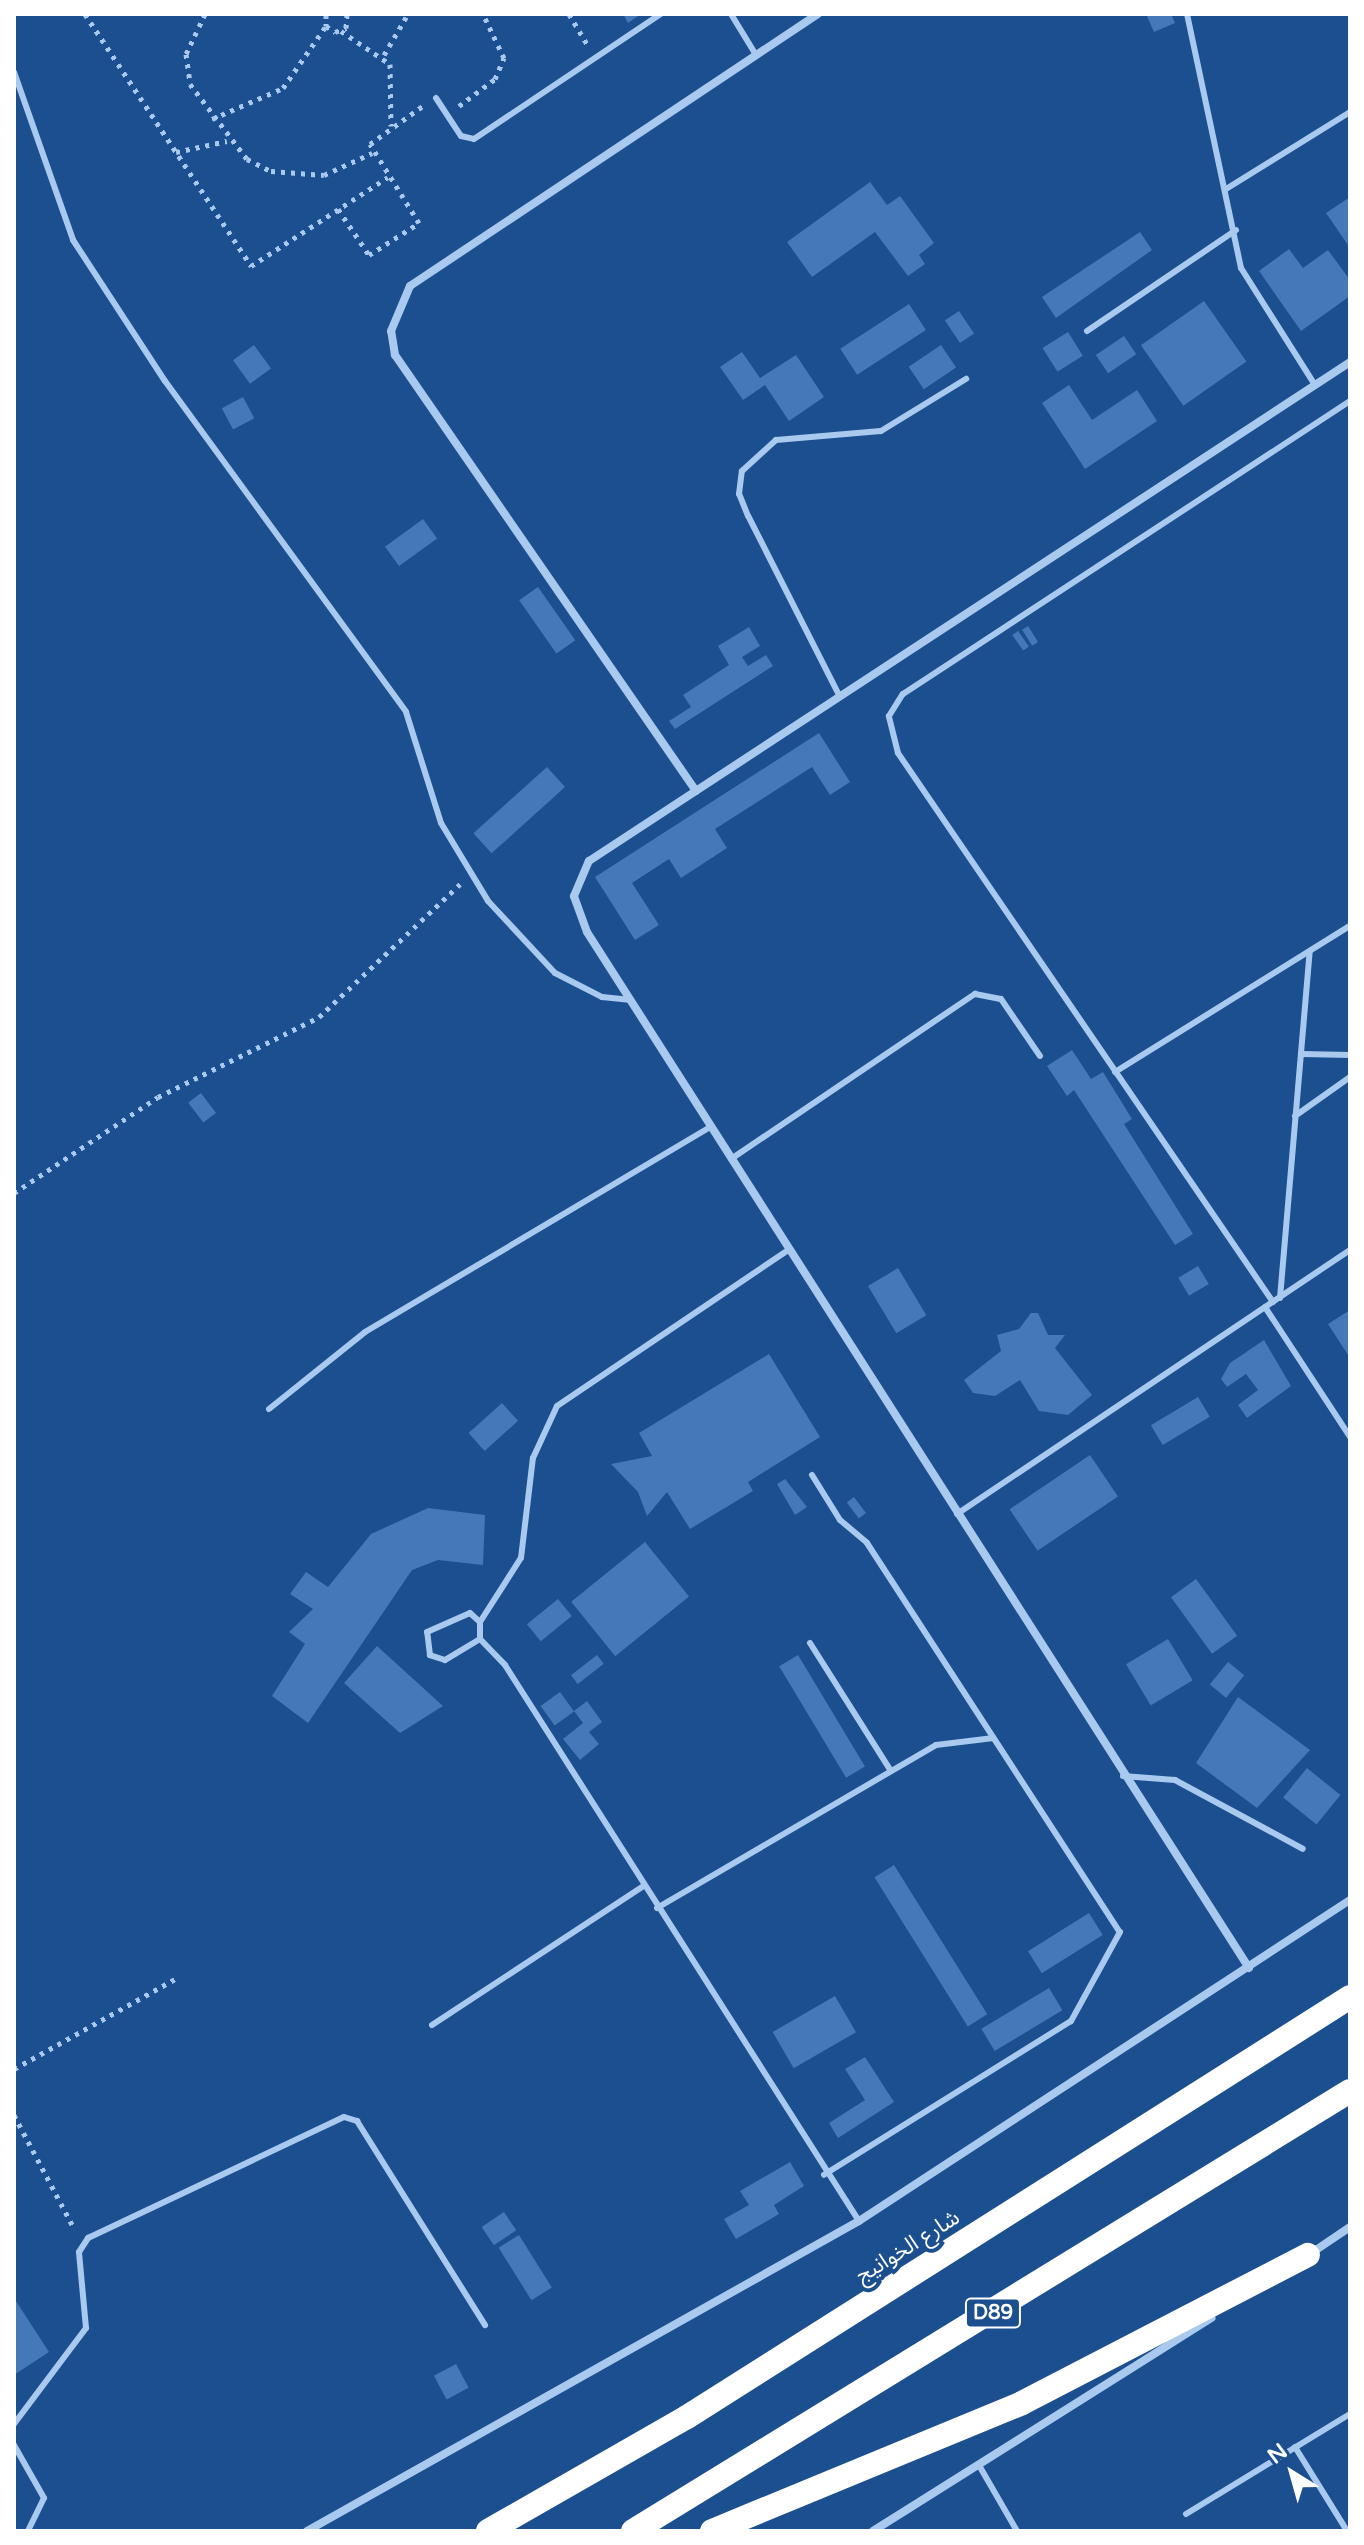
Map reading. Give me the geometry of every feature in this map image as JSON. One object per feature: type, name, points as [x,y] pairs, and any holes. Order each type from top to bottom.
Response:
[{"type":"highway","name":"شارع الخوانيج","points":[[488,2531],[687,2417],[1350,1997]]},
{"type":"highway","name":"D89","points":[[633,2531],[1350,2091]]},
{"type":"highway","points":[[712,2531],[1022,2403],[1308,2255]]},
{"type":"street","points":[[696,791],[395,355],[391,331],[410,286],[818,14]]},
{"type":"street","points":[[1249,1968],[1123,1776],[629,1000],[577,915],[578,877],[589,861],[1350,362]]},
{"type":"street","points":[[307,2531],[859,2221],[1350,1900]]},
{"type":"street","points":[[873,2531],[980,2467],[1350,2227]]},
{"type":"lane","points":[[436,98],[461,136],[474,139],[661,14]]},
{"type":"lane","points":[[731,14],[756,55]]},
{"type":"lane","points":[[1187,14],[1245,278],[1315,385]]},
{"type":"lane","points":[[14,72],[73,240],[165,381],[406,712],[441,823],[472,876],[507,926],[555,973],[602,997],[629,1000]]},
{"type":"lane","points":[[1226,189],[1350,112]]},
{"type":"lane","points":[[1087,331],[1236,230]]},
{"type":"lane","points":[[840,697],[748,516],[739,494],[742,471],[776,440],[881,431],[966,379]]},
{"type":"lane","points":[[1276,1300],[1115,1072],[898,753],[889,716],[903,694],[1350,401]]},
{"type":"lane","points":[[1115,1072],[1350,926]]},
{"type":"lane","points":[[1276,1300],[1310,951]]},
{"type":"lane","points":[[731,1159],[975,994],[1001,999],[1040,1056]]},
{"type":"lane","points":[[1301,1054],[1350,1055]]},
{"type":"lane","points":[[1295,1116],[1350,1077]]},
{"type":"lane","points":[[269,1409],[365,1332],[710,1127]]},
{"type":"lane","points":[[480,1639],[480,1622],[521,1558],[533,1458],[557,1406],[788,1250]]},
{"type":"lane","points":[[957,1514],[1350,1250]]},
{"type":"lane","points":[[1265,1307],[1350,1437]]},
{"type":"lane","points":[[812,1475],[840,1520],[867,1543],[1117,1922],[1119,1942],[1071,2021],[824,2175]]},
{"type":"lane","points":[[480,1622],[462,1612],[433,1627],[424,1640],[430,1655],[445,1660],[480,1639]]},
{"type":"lane","points":[[480,1639],[499,1654],[824,2175],[859,2221]]},
{"type":"lane","points":[[810,1643],[891,1771]]},
{"type":"lane","points":[[657,1908],[891,1771],[954,1739],[994,1738]]},
{"type":"lane","points":[[1123,1776],[1175,1780],[1303,1849]]},
{"type":"lane","points":[[432,2025],[644,1886]]},
{"type":"lane","points":[[14,2424],[86,2328],[82,2245],[351,2117],[485,2325]]},
{"type":"lane","points":[[1186,2514],[1350,2414]]},
{"type":"lane","points":[[14,2445],[44,2498],[28,2531]]},
{"type":"lane","points":[[1295,2447],[1347,2531]]},
{"type":"lane","points":[[980,2467],[1017,2531]]},
{"type":"path","points":[[85,14],[251,266],[388,177]]},
{"type":"path","points":[[205,14],[190,39],[187,69],[212,119],[227,141],[247,159],[297,176],[324,175],[372,153]]},
{"type":"path","points":[[212,119],[283,88],[326,26],[326,14]]},
{"type":"path","points":[[341,31],[347,14]]},
{"type":"path","points":[[384,55],[408,14]]},
{"type":"path","points":[[446,114],[501,69],[504,47],[483,14]]},
{"type":"path","points":[[569,14],[596,58]]},
{"type":"path","points":[[326,26],[384,55],[394,75],[391,127]]},
{"type":"path","points":[[338,209],[369,255],[419,223],[372,153],[372,140],[436,98]]},
{"type":"path","points":[[176,152],[227,141]]},
{"type":"path","points":[[14,1193],[158,1097],[319,1017],[429,906],[472,876]]},
{"type":"path","points":[[14,2069],[175,1979]]},
{"type":"path","points":[[14,2115],[82,2245]]},
{"type":"building","points":[[623,14],[641,14],[628,23]]},
{"type":"building","points":[[1146,14],[1171,14],[1175,23],[1154,32]]},
{"type":"building","points":[[870,182],[887,205],[900,196],[934,243],[919,255],[925,264],[908,276],[875,232],[812,277],[787,242]]},
{"type":"building","points":[[1350,197],[1350,248],[1326,213]]},
{"type":"building","points":[[1140,232],[1152,250],[1056,318],[1042,297]]},
{"type":"building","points":[[1289,249],[1303,268],[1328,250],[1350,280],[1350,296],[1301,331],[1259,271]]},
{"type":"building","points":[[1204,301],[1246,362],[1183,406],[1141,345]]},
{"type":"building","points":[[909,304],[926,330],[857,375],[840,349]]},
{"type":"building","points":[[959,311],[974,333],[960,343],[945,321]]},
{"type":"building","points":[[1068,332],[1083,356],[1057,372],[1043,348]]},
{"type":"building","points":[[1124,336],[1136,354],[1108,373],[1096,355]]},
{"type":"building","points":[[254,345],[271,368],[250,384],[233,360]]},
{"type":"building","points":[[941,345],[956,367],[924,389],[909,367]]},
{"type":"building","points":[[742,352],[760,378],[796,355],[824,397],[789,421],[765,385],[743,400],[720,367]]},
{"type":"building","points":[[1069,385],[1092,420],[1137,390],[1157,421],[1085,469],[1042,403]]},
{"type":"building","points":[[243,397],[254,418],[233,429],[222,408]]},
{"type":"building","points":[[423,519],[437,538],[399,566],[385,547]]},
{"type":"building","points":[[538,587],[575,640],[556,653],[519,600]]},
{"type":"building","points":[[1028,626],[1038,642],[1032,646],[1022,630]]},
{"type":"building","points":[[749,627],[760,646],[742,657],[748,666],[766,655],[773,666],[675,729],[669,721],[691,707],[683,695],[729,665],[718,646]]},
{"type":"building","points":[[1018,631],[1029,647],[1023,651],[1012,635]]},
{"type":"building","points":[[819,733],[850,782],[830,795],[812,767],[715,829],[727,848],[681,878],[669,859],[632,883],[659,925],[635,940],[595,877]]},
{"type":"building","points":[[547,767],[565,787],[491,853],[473,833]]},
{"type":"building","points":[[1072,1050],[1091,1079],[1103,1072],[1132,1119],[1124,1124],[1193,1234],[1175,1245],[1074,1090],[1067,1096],[1047,1066]]},
{"type":"building","points":[[201,1093],[216,1113],[203,1123],[188,1103]]},
{"type":"building","points":[[1198,1266],[1209,1284],[1189,1296],[1178,1278]]},
{"type":"building","points":[[898,1268],[926,1315],[896,1333],[868,1286]]},
{"type":"building","points":[[1350,1310],[1350,1358],[1328,1324]]},
{"type":"building","points":[[1031,1313],[1038,1313],[1048,1335],[1065,1335],[1055,1348],[1092,1395],[1068,1415],[1039,1411],[1020,1380],[995,1396],[973,1393],[964,1380],[1001,1351],[997,1335],[1019,1329]]},
{"type":"building","points":[[1264,1340],[1291,1386],[1247,1418],[1238,1405],[1258,1390],[1246,1374],[1227,1387],[1221,1379],[1230,1363]]},
{"type":"building","points":[[769,1354],[820,1437],[748,1482],[753,1491],[690,1529],[667,1492],[647,1516],[638,1492],[611,1464],[652,1456],[639,1433]]},
{"type":"building","points":[[1198,1397],[1210,1417],[1163,1445],[1151,1425]]},
{"type":"building","points":[[502,1403],[518,1421],[485,1451],[469,1433]]},
{"type":"building","points":[[1090,1455],[1118,1496],[1038,1551],[1010,1509]]},
{"type":"building","points":[[785,1479],[807,1507],[795,1515],[777,1484]]},
{"type":"building","points":[[854,1497],[866,1513],[859,1518],[847,1502]]},
{"type":"building","points":[[428,1508],[485,1515],[483,1565],[438,1560],[412,1570],[308,1723],[272,1696],[305,1644],[289,1632],[313,1609],[290,1594],[306,1572],[328,1587],[371,1534]]},
{"type":"building","points":[[645,1542],[689,1596],[615,1656],[571,1602]]},
{"type":"building","points":[[1196,1579],[1237,1636],[1212,1654],[1171,1597]]},
{"type":"building","points":[[558,1599],[572,1616],[541,1641],[527,1624]]},
{"type":"building","points":[[1168,1639],[1193,1680],[1151,1705],[1126,1664]]},
{"type":"building","points":[[377,1646],[443,1706],[400,1733],[344,1683]]},
{"type":"building","points":[[597,1655],[604,1664],[578,1684],[571,1675]]},
{"type":"building","points":[[798,1655],[865,1766],[846,1778],[779,1666]]},
{"type":"building","points":[[1228,1662],[1244,1675],[1226,1698],[1210,1685]]},
{"type":"building","points":[[560,1692],[574,1711],[555,1726],[541,1706]]},
{"type":"building","points":[[1238,1697],[1310,1750],[1257,1808],[1196,1763]]},
{"type":"building","points":[[587,1701],[602,1722],[589,1732],[599,1744],[580,1760],[563,1739],[583,1723],[574,1711]]},
{"type":"building","points":[[1307,1768],[1340,1795],[1317,1825],[1283,1798]]},
{"type":"building","points":[[894,1865],[987,2014],[968,2026],[874,1877]]},
{"type":"building","points":[[1089,1913],[1103,1935],[1042,1973],[1028,1951]]},
{"type":"building","points":[[1049,1988],[1062,2010],[995,2051],[981,2029]]},
{"type":"building","points":[[835,1996],[856,2032],[794,2068],[773,2032]]},
{"type":"building","points":[[865,2057],[894,2102],[838,2138],[829,2123],[865,2100],[845,2069]]},
{"type":"building","points":[[790,2162],[804,2186],[774,2205],[779,2214],[736,2239],[724,2219],[749,2205],[740,2191]]},
{"type":"building","points":[[504,2212],[516,2230],[494,2245],[482,2227]]},
{"type":"building","points":[[519,2235],[552,2288],[532,2300],[499,2248]]},
{"type":"building","points":[[14,2298],[49,2352],[14,2375]]},
{"type":"building","points":[[456,2364],[469,2388],[447,2400],[434,2376]]}]
